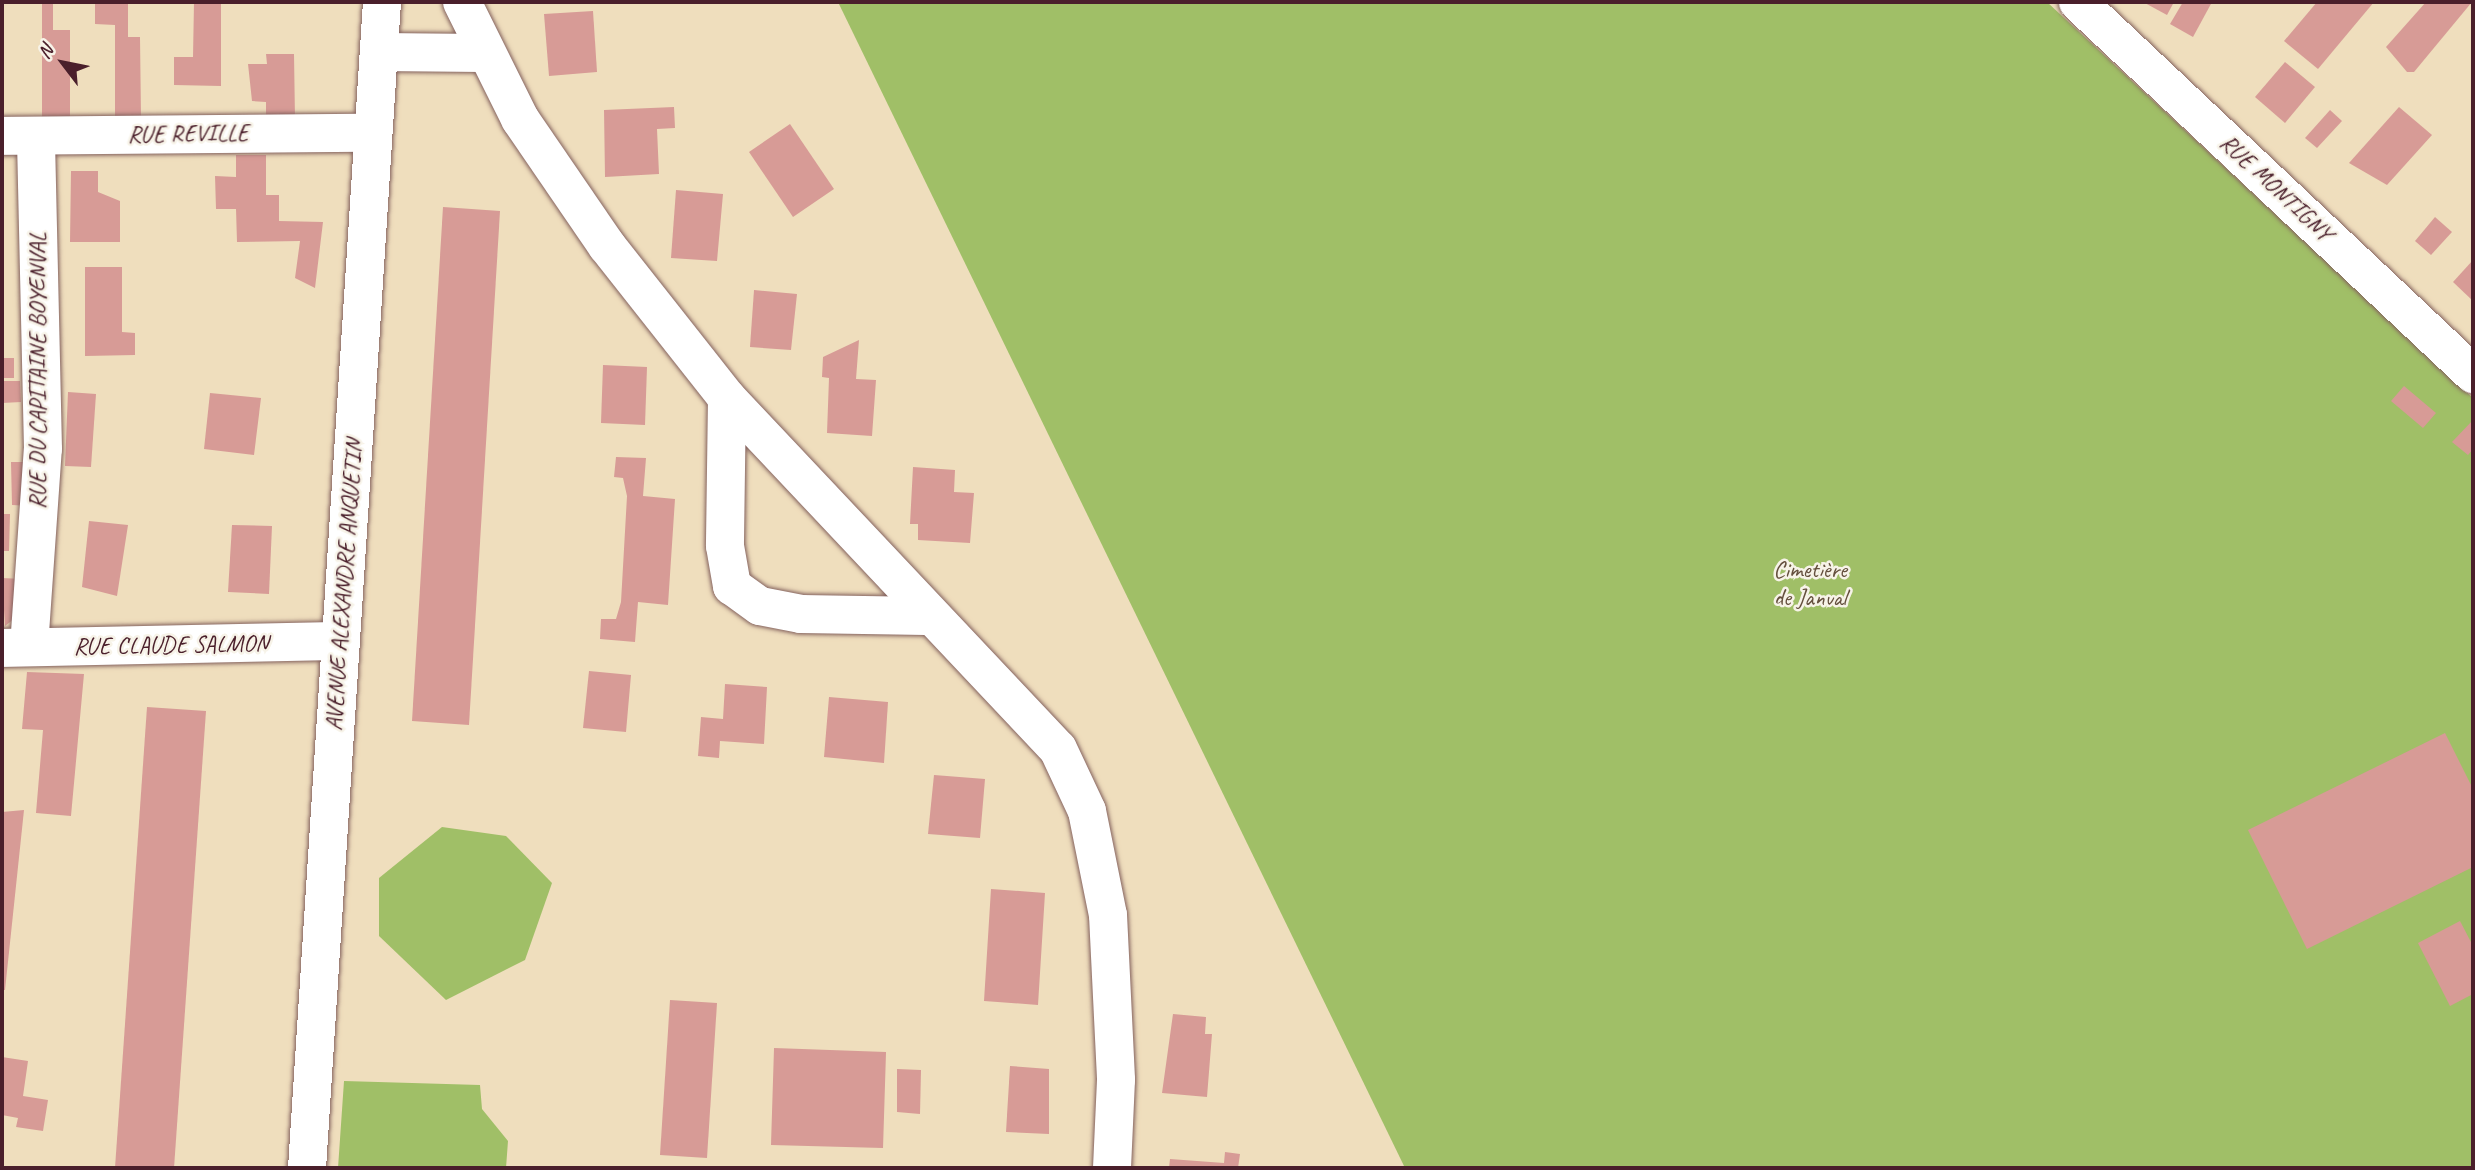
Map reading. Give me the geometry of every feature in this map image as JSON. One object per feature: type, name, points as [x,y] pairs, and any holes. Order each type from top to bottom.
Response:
[{"type":"street","name":"AVENUE ALEXANDRE ANQUETIN","points":[[307,1168],[382,2]]},
{"type":"street","points":[[462,2],[483,53],[607,246],[727,398],[926,616],[1058,749],[1087,811],[1108,915],[1116,1080],[1112,1168]]},
{"type":"street","name":"RUE MONTIGNY","points":[[2078,2],[2473,374]]},
{"type":"street","points":[[379,52],[483,53]]},
{"type":"street","name":"RUE REVILLE","points":[[19,136],[373,133]]},
{"type":"street","name":"RUE DU CAPITAINE BOYENVAL","points":[[16,647],[43,449],[19,136]]},
{"type":"street","points":[[727,398],[725,546],[732,586],[760,606],[801,614],[926,616]]},
{"type":"street","name":"RUE CLAUDE SALMON","points":[[16,647],[340,641]]},
{"type":"green space","name":"Cimetière de Janval","points":[[838,2],[2047,2],[2473,398],[2473,1168],[1405,1168]]},
{"type":"green space","points":[[442,827],[506,836],[552,883],[525,960],[446,1000],[379,936],[379,878]]},
{"type":"green space","points":[[344,1081],[480,1085],[482,1109],[508,1141],[506,1168],[338,1168]]},
{"type":"building","points":[[42,2],[53,2],[53,30],[70,30],[70,117],[42,117]]},
{"type":"building","points":[[95,2],[128,2],[128,37],[140,37],[141,118],[115,117],[115,25],[95,24]]},
{"type":"building","points":[[194,2],[221,2],[221,86],[174,85],[174,57],[193,57]]},
{"type":"building","points":[[2143,2],[2174,2],[2167,15]]},
{"type":"building","points":[[2183,2],[2212,2],[2193,37],[2170,24]]},
{"type":"building","points":[[2317,2],[2374,2],[2318,69],[2284,41]]},
{"type":"building","points":[[2426,2],[2472,2],[2414,72],[2407,72],[2386,47]]},
{"type":"building","points":[[593,11],[597,72],[549,76],[544,14]]},
{"type":"building","points":[[266,54],[294,54],[295,119],[266,119],[266,102],[252,101],[248,64],[267,64]]},
{"type":"building","points":[[2285,62],[2315,87],[2285,123],[2255,97]]},
{"type":"building","points":[[674,107],[675,128],[657,129],[659,174],[605,177],[604,110]]},
{"type":"building","points":[[2399,107],[2432,135],[2387,185],[2349,163]]},
{"type":"building","points":[[2330,110],[2342,121],[2317,148],[2305,138]]},
{"type":"building","points":[[790,124],[834,189],[793,217],[749,152]]},
{"type":"building","points":[[236,155],[266,155],[266,195],[279,195],[279,221],[323,222],[315,288],[295,278],[300,241],[237,242],[236,209],[216,209],[215,176],[236,177]]},
{"type":"building","points":[[71,171],[98,171],[98,192],[120,201],[120,242],[70,242]]},
{"type":"building","points":[[676,190],[723,194],[717,261],[671,258]]},
{"type":"building","points":[[443,207],[500,211],[469,725],[412,721]]},
{"type":"building","points":[[2435,217],[2452,232],[2431,255],[2415,241]]},
{"type":"building","points":[[2473,260],[2473,301],[2453,282]]},
{"type":"building","points":[[85,267],[122,267],[122,332],[135,333],[135,355],[85,356]]},
{"type":"building","points":[[754,290],[797,294],[791,350],[750,347]]},
{"type":"building","points":[[859,340],[856,379],[876,380],[872,436],[827,433],[829,378],[822,377],[823,357]]},
{"type":"building","points":[[2,358],[14,358],[14,378],[2,378]]},
{"type":"building","points":[[603,365],[647,367],[645,425],[601,423]]},
{"type":"building","points":[[2,381],[20,381],[21,402],[2,403]]},
{"type":"building","points":[[2404,386],[2436,413],[2423,428],[2391,401]]},
{"type":"building","points":[[68,392],[96,394],[91,467],[65,466]]},
{"type":"building","points":[[210,393],[261,398],[254,455],[204,449]]},
{"type":"building","points":[[2473,420],[2473,449],[2468,455],[2452,442]]},
{"type":"building","points":[[616,457],[646,458],[643,496],[675,499],[668,605],[638,602],[635,642],[600,639],[601,619],[616,619],[621,602],[627,496],[623,478],[614,477]]},
{"type":"building","points":[[11,462],[34,462],[30,506],[12,505]]},
{"type":"building","points":[[913,467],[955,470],[954,492],[974,493],[970,543],[918,540],[918,524],[910,524]]},
{"type":"building","points":[[2,514],[10,514],[9,551],[2,551]]},
{"type":"building","points":[[89,521],[128,525],[117,596],[82,587]]},
{"type":"building","points":[[232,525],[272,526],[269,594],[228,592]]},
{"type":"building","points":[[2,578],[22,579],[19,615],[5,626]]},
{"type":"building","points":[[589,671],[631,675],[626,732],[583,728]]},
{"type":"building","points":[[27,672],[84,674],[71,816],[36,813],[43,730],[22,729]]},
{"type":"building","points":[[725,684],[767,687],[764,744],[720,741],[719,758],[698,756],[701,717],[723,719]]},
{"type":"building","points":[[829,697],[888,702],[884,763],[824,757]]},
{"type":"building","points":[[147,707],[206,711],[174,1168],[115,1168]]},
{"type":"building","points":[[2445,733],[2473,789],[2473,867],[2307,949],[2248,830]]},
{"type":"building","points":[[934,775],[985,779],[980,838],[928,834]]},
{"type":"building","points":[[24,810],[5,990],[2,990],[2,812]]},
{"type":"building","points":[[991,889],[1045,893],[1038,1005],[984,1001]]},
{"type":"building","points":[[2460,921],[2473,946],[2473,994],[2450,1006],[2418,943]]},
{"type":"building","points":[[670,1000],[717,1003],[707,1158],[660,1155]]},
{"type":"building","points":[[1173,1014],[1206,1017],[1205,1034],[1212,1034],[1207,1097],[1162,1093]]},
{"type":"building","points":[[774,1048],[886,1052],[883,1148],[771,1145]]},
{"type":"building","points":[[2,1057],[28,1061],[23,1096],[48,1100],[43,1131],[16,1127],[18,1118],[2,1115]]},
{"type":"building","points":[[1010,1066],[1049,1069],[1049,1134],[1006,1132]]},
{"type":"building","points":[[897,1069],[921,1070],[920,1114],[897,1112]]},
{"type":"building","points":[[1225,1152],[1240,1154],[1238,1168],[1169,1168],[1170,1159],[1224,1163]]}]
